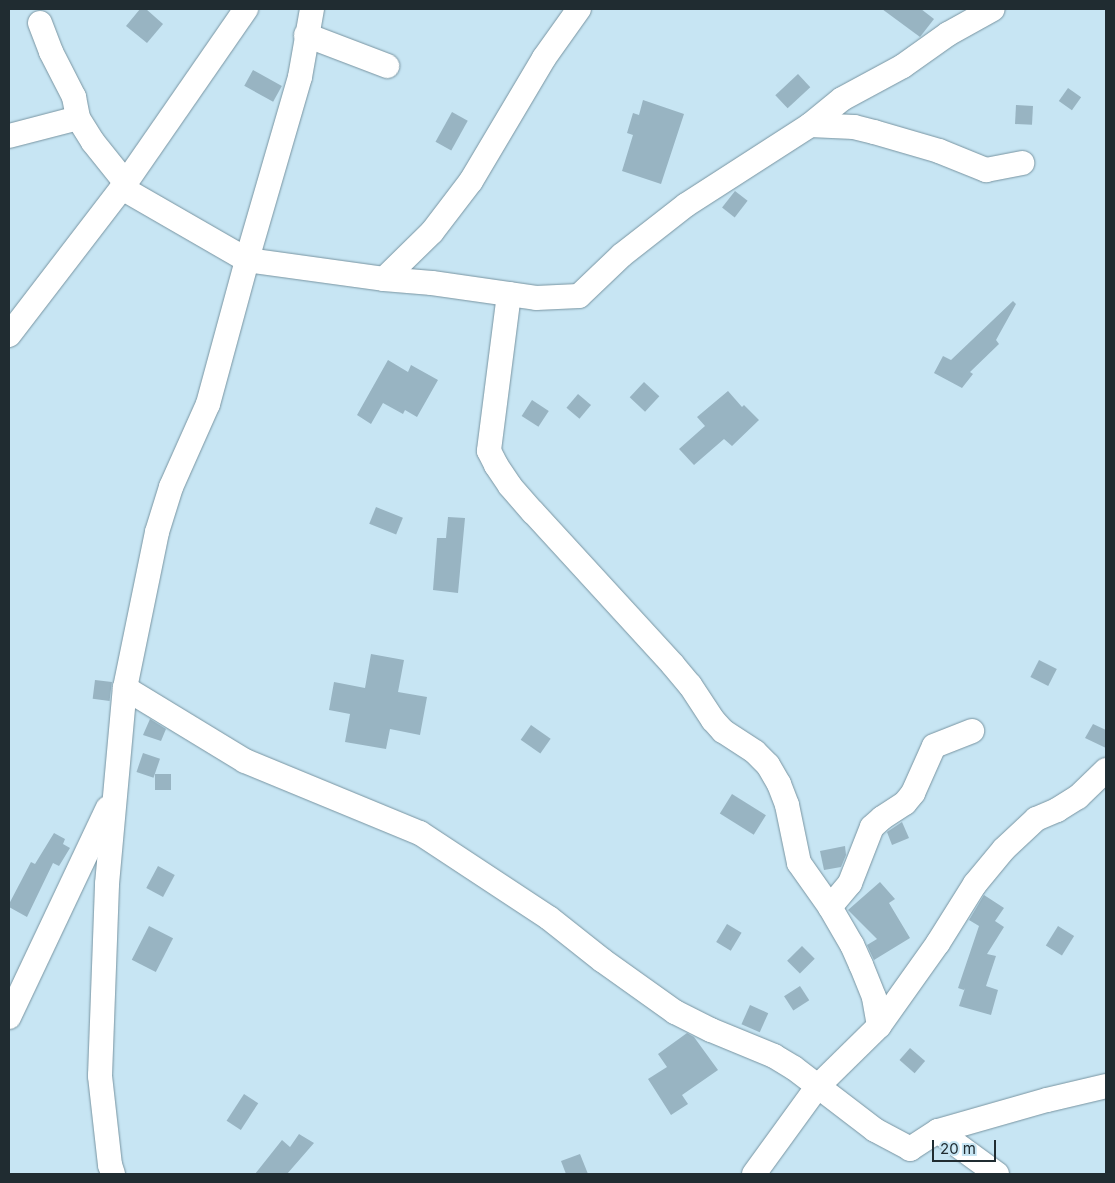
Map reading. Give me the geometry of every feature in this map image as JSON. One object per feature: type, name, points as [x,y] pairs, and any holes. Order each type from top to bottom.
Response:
[{"type":"street","points":[[9,335],[124,185],[246,9]]},
{"type":"street","points":[[113,1174],[110,1165],[100,1076],[107,884],[125,688],[157,532],[171,487],[208,404],[300,77],[312,9]]},
{"type":"street","points":[[384,279],[432,232],[471,181],[544,58],[580,9]]},
{"type":"street","points":[[40,24],[51,52],[74,97],[78,118],[124,185],[247,260],[384,279],[432,282],[536,298],[580,296],[622,255],[686,205],[810,125],[842,99],[903,66],[948,34],[993,9]]},
{"type":"street","points":[[306,35],[387,66]]},
{"type":"street","points":[[9,136],[78,118]]},
{"type":"street","points":[[810,125],[846,126],[874,132],[939,151],[986,170],[1022,163]]},
{"type":"street","points":[[509,294],[489,451],[496,465],[510,486],[532,512],[673,665],[690,685],[713,720],[723,731],[755,752],[768,765],[788,805],[799,863],[830,907],[852,945],[874,997],[879,1026]]},
{"type":"street","points":[[125,688],[245,761],[420,833],[549,918],[602,960],[675,1012],[711,1030],[774,1056],[818,1086],[875,1130],[910,1149],[938,1131],[1039,1102],[1106,1086]]},
{"type":"street","points":[[830,907],[850,883],[872,827],[882,818],[906,803],[913,793],[934,746],[972,731]]},
{"type":"street","points":[[754,1174],[818,1086],[879,1026],[938,943],[975,884],[1004,849],[1036,819],[1058,810],[1078,796],[1106,770]]},
{"type":"street","points":[[9,1017],[114,795]]},
{"type":"street","points":[[938,1131],[997,1174]]},
{"type":"building","points":[[140,9],[146,9],[163,24],[147,43],[126,26]]},
{"type":"building","points":[[882,9],[921,9],[934,19],[920,37]]},
{"type":"building","points":[[253,70],[282,86],[273,102],[244,86]]},
{"type":"building","points":[[798,74],[810,87],[788,108],[775,95]]},
{"type":"building","points":[[1068,88],[1081,97],[1072,110],[1059,101]]},
{"type":"building","points":[[643,100],[684,114],[661,184],[622,171],[633,135],[627,133],[633,113],[639,115]]},
{"type":"building","points":[[1016,105],[1033,106],[1032,125],[1015,124]]},
{"type":"building","points":[[452,112],[468,121],[451,150],[436,142]]},
{"type":"building","points":[[735,191],[748,201],[735,217],[722,208]]},
{"type":"building","points":[[1013,301],[1016,304],[996,340],[999,344],[970,372],[973,374],[962,388],[934,373],[943,356],[951,360]]},
{"type":"building","points":[[388,360],[408,372],[411,365],[438,380],[417,417],[405,410],[403,414],[383,403],[371,424],[357,415]]},
{"type":"building","points":[[644,382],[659,396],[645,412],[630,397]]},
{"type":"building","points":[[728,391],[742,407],[744,405],[759,420],[732,446],[724,439],[694,465],[679,449],[705,426],[697,417]]},
{"type":"building","points":[[578,394],[591,405],[579,419],[566,408]]},
{"type":"building","points":[[532,400],[549,411],[538,427],[522,416]]},
{"type":"building","points":[[376,507],[403,518],[396,535],[369,524]]},
{"type":"building","points":[[448,517],[465,518],[458,593],[433,590],[437,538],[446,538]]},
{"type":"building","points":[[371,654],[404,660],[398,692],[427,697],[420,735],[390,729],[386,749],[345,742],[350,714],[329,710],[334,682],[365,688]]},
{"type":"building","points":[[1039,660],[1057,669],[1048,686],[1030,677]]},
{"type":"building","points":[[95,680],[112,682],[110,701],[93,699]]},
{"type":"building","points":[[150,719],[166,729],[161,741],[143,735]]},
{"type":"building","points":[[1093,724],[1106,730],[1106,748],[1085,738]]},
{"type":"building","points":[[531,725],[551,739],[540,754],[521,740]]},
{"type":"building","points":[[143,753],[160,759],[154,778],[136,772]]},
{"type":"building","points":[[155,774],[171,774],[171,790],[155,790]]},
{"type":"building","points":[[732,794],[766,815],[754,835],[720,814]]},
{"type":"building","points":[[902,822],[909,838],[892,845],[887,832]]},
{"type":"building","points":[[54,833],[65,839],[63,844],[70,848],[59,866],[53,863],[27,917],[9,907],[9,904],[31,862],[35,864]]},
{"type":"building","points":[[845,846],[846,855],[841,867],[824,870],[820,851]]},
{"type":"building","points":[[158,866],[175,875],[163,897],[146,888]]},
{"type":"building","points":[[880,882],[895,899],[889,903],[910,938],[874,960],[867,945],[877,939],[848,910]]},
{"type":"building","points":[[984,895],[1004,908],[995,921],[1004,927],[987,954],[996,956],[986,986],[998,990],[991,1015],[959,1006],[965,988],[964,990],[958,988],[979,926],[969,920]]},
{"type":"building","points":[[727,924],[742,933],[731,951],[716,942]]},
{"type":"building","points":[[149,926],[173,938],[156,972],[132,960]]},
{"type":"building","points":[[1058,926],[1074,936],[1062,956],[1046,946]]},
{"type":"building","points":[[802,946],[815,959],[800,974],[787,961]]},
{"type":"building","points":[[800,986],[809,1000],[793,1011],[784,996]]},
{"type":"building","points":[[750,1005],[768,1013],[760,1032],[741,1024]]},
{"type":"building","points":[[687,1033],[694,1037],[718,1070],[682,1095],[688,1104],[671,1115],[648,1079],[667,1067],[658,1054]]},
{"type":"building","points":[[910,1048],[925,1061],[915,1073],[900,1060]]},
{"type":"building","points":[[244,1094],[258,1103],[241,1130],[227,1121]]},
{"type":"building","points":[[299,1134],[314,1143],[287,1174],[255,1174],[282,1140],[290,1147]]},
{"type":"building","points":[[580,1154],[588,1174],[566,1174],[561,1161]]}]
